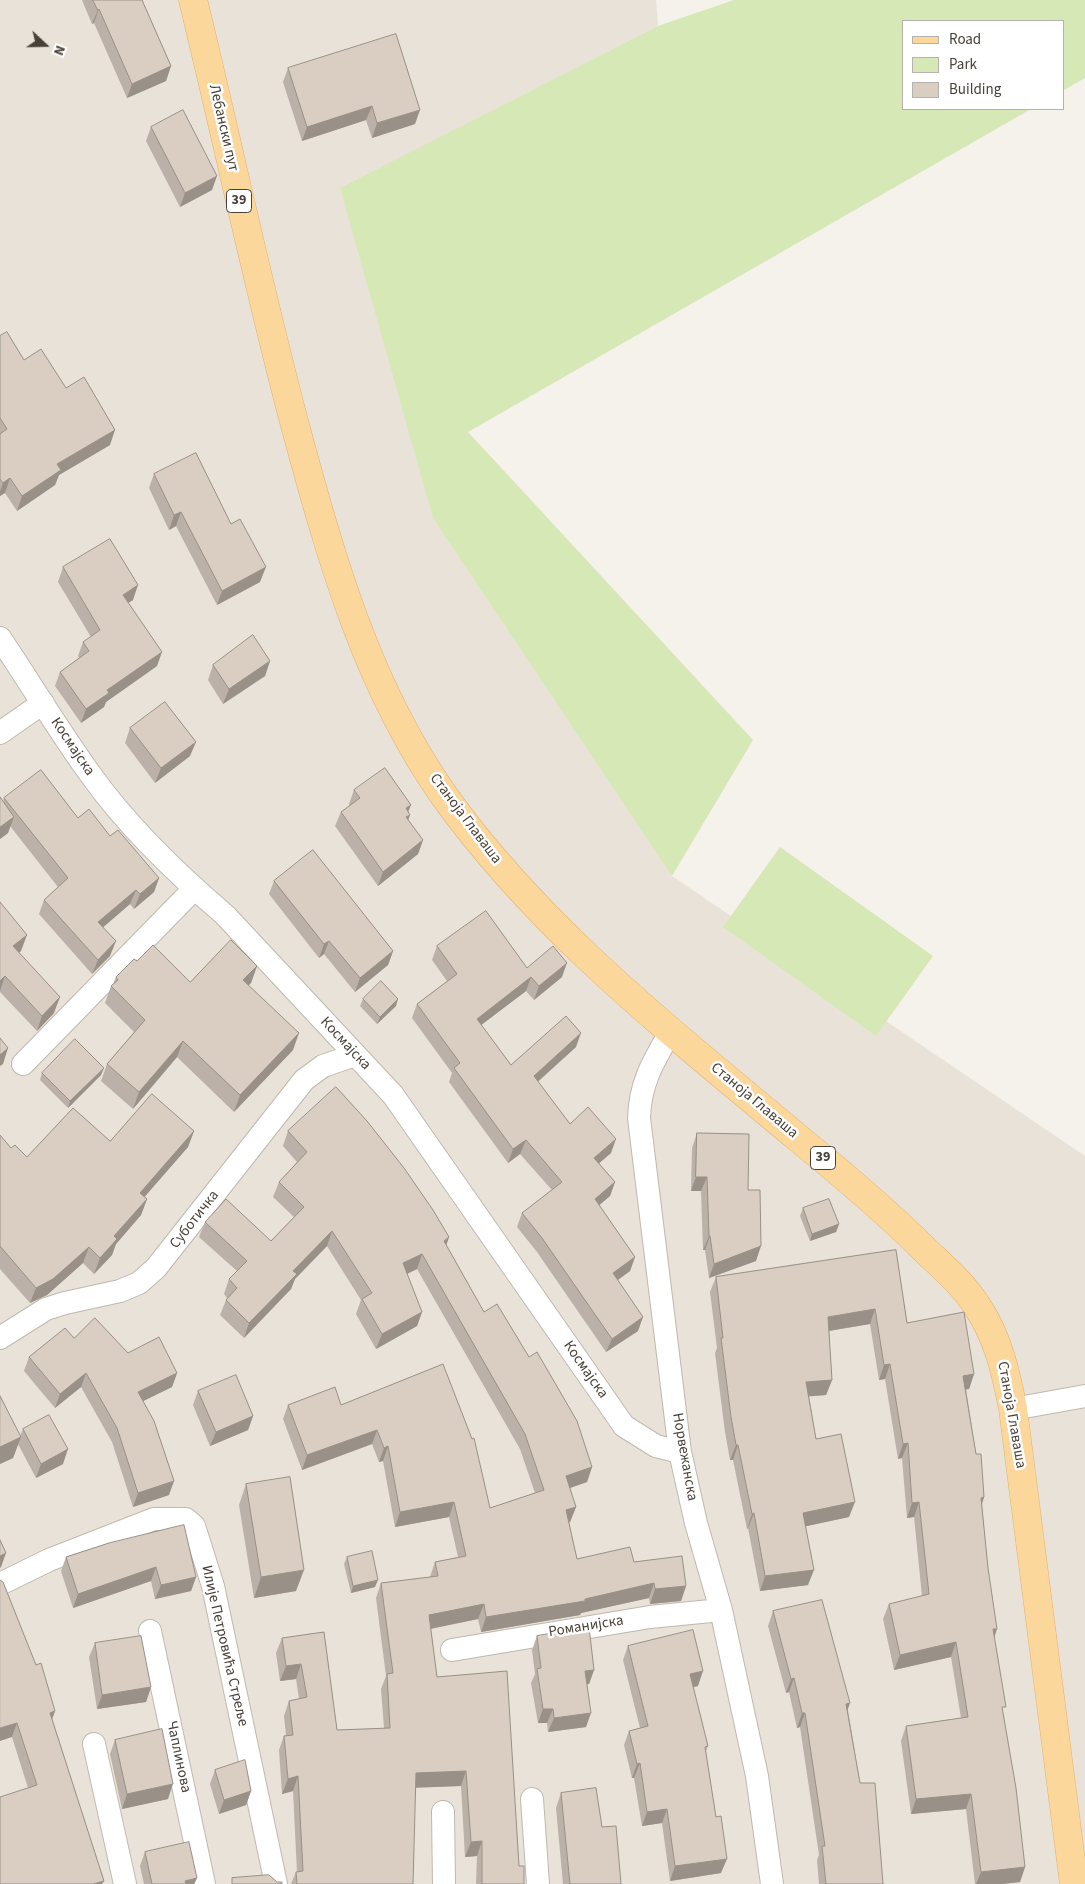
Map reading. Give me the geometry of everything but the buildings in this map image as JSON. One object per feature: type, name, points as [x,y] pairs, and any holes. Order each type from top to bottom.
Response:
[{"type":"main road","name":"Лебански пут","points":[[193,0],[242,216],[289,401]]},
{"type":"main road","name":"Станоја Главаша","points":[[289,401],[328,546],[369,660],[402,731],[445,796],[496,863],[603,972],[670,1032],[883,1208],[966,1289],[994,1336],[1005,1371],[1013,1409],[1074,1884]]},
{"type":"street","name":"Космајска","points":[[0,638],[106,794],[137,832],[194,889],[225,915],[393,1095],[624,1426],[656,1446],[680,1452]]},
{"type":"street","points":[[0,733],[43,703]]},
{"type":"street","points":[[24,1064],[194,889]]},
{"type":"street","name":"Норвежанска","points":[[670,1032],[649,1069],[640,1097],[639,1118],[680,1452],[696,1523],[721,1610],[757,1776],[772,1884]]},
{"type":"street","name":"Суботичка","points":[[0,1338],[46,1309],[120,1291],[139,1283],[156,1268],[304,1080],[323,1066],[355,1055]]},
{"type":"street","points":[[1013,1409],[1085,1396]]},
{"type":"street","name":"Илије Петровића Стреље","points":[[0,1584],[49,1560],[154,1519],[186,1519],[194,1526],[213,1586],[276,1884]]},
{"type":"street","name":"Романијска","points":[[452,1650],[650,1617],[721,1610]]},
{"type":"street","name":"Чаплинова","points":[[150,1631],[204,1884]]},
{"type":"street","points":[[94,1744],[125,1884]]},
{"type":"street","points":[[532,1799],[538,1884]]},
{"type":"street","points":[[443,1812],[444,1884]]},
{"type":"shaded area","points":[[0,0],[656,0],[658,26],[340,189],[672,876],[1085,1156],[1085,1884],[0,1884]]},
{"type":"green space","points":[[734,0],[1085,0],[1085,78],[1065,89],[1065,20],[902,20],[902,110],[1029,110],[468,432],[753,740],[672,876],[433,518],[340,188],[658,26]]},
{"type":"green space","points":[[780,847],[933,956],[876,1036],[723,927]]}]
